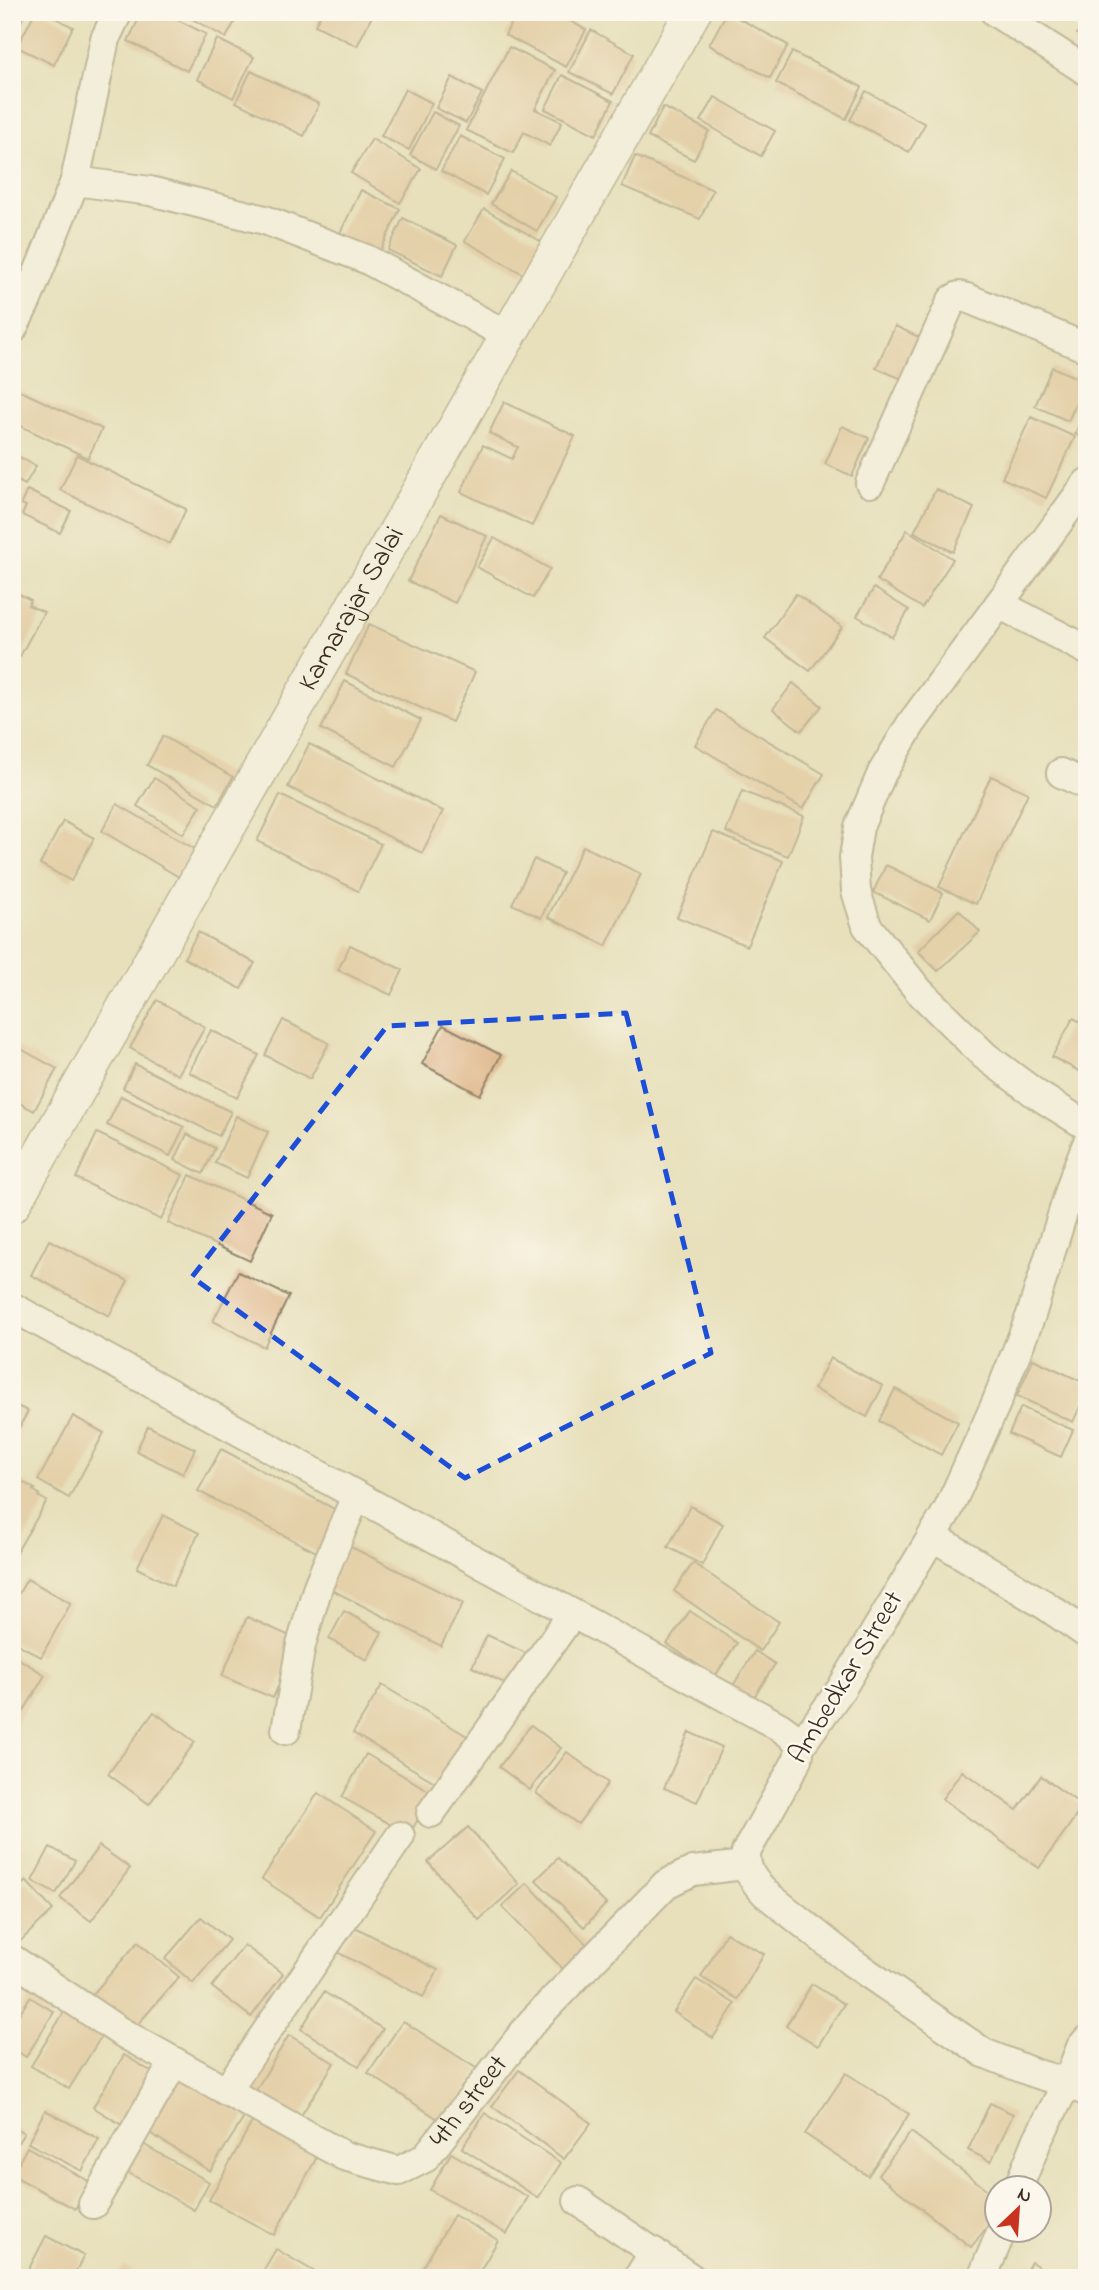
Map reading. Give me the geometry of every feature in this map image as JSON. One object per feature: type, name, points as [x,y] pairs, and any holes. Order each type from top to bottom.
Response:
[{"type":"street","points":[[12,330],[27,300],[75,181],[105,39],[118,12]]},
{"type":"street","name":"Kamarajar Salai","points":[[12,1205],[693,12]]},
{"type":"street","points":[[995,12],[1087,71]]},
{"type":"street","points":[[75,181],[150,191],[265,220],[366,259],[509,337]]},
{"type":"street","points":[[870,483],[952,300],[959,296],[967,298],[1087,348]]},
{"type":"street","points":[[1087,483],[911,724],[882,773],[859,827],[854,857],[856,891],[867,926],[919,991],[985,1056],[1036,1094],[1087,1126]]},
{"type":"street","points":[[999,604],[1087,650]]},
{"type":"street","points":[[1061,773],[1087,785]]},
{"type":"street","name":"Ambedkar Street","points":[[746,1866],[746,1852],[792,1771],[800,1746],[841,1689],[948,1510],[998,1401],[1031,1315],[1087,1144]]},
{"type":"street","points":[[12,1307],[780,1727],[800,1746]]},
{"type":"street","points":[[286,1730],[302,1644],[318,1586],[356,1496]]},
{"type":"street","points":[[932,1536],[1087,1634]]},
{"type":"street","points":[[431,1813],[572,1614]]},
{"type":"street","points":[[226,2091],[400,1836]]},
{"type":"street","points":[[746,1866],[753,1880],[765,1893],[813,1932],[853,1963],[984,2053],[1077,2087]]},
{"type":"street","name":"4th street","points":[[12,1959],[119,2031],[344,2156],[399,2171],[425,2158],[532,2022],[666,1884],[693,1871],[746,1866]]},
{"type":"street","points":[[1024,2174],[1038,2139],[1077,2087],[1081,2046],[1087,2040]]},
{"type":"street","points":[[93,2204],[174,2062]]},
{"type":"street","points":[[578,2201],[691,2278]]},
{"type":"street","points":[[982,2278],[996,2244]]},
{"type":"street","points":[[638,2278],[654,2252]]},
{"type":"highlighted area","points":[[626,1013],[711,1353],[465,1478],[192,1277],[387,1026]]},
{"type":"building","points":[[12,12],[26,12],[12,38]]},
{"type":"building","points":[[35,12],[44,12],[73,27],[54,65],[17,47]]},
{"type":"building","points":[[142,12],[162,12],[206,34],[187,71],[128,41]]},
{"type":"building","points":[[180,12],[240,12],[226,38]]},
{"type":"building","points":[[322,12],[374,12],[357,46],[315,25]]},
{"type":"building","points":[[517,12],[554,12],[586,30],[566,67],[505,35]]},
{"type":"building","points":[[727,12],[788,45],[770,78],[709,45]]},
{"type":"building","points":[[1087,17],[1087,40],[1077,34]]},
{"type":"building","points":[[591,30],[634,54],[613,94],[569,72]]},
{"type":"building","points":[[217,39],[254,57],[233,98],[197,79]]},
{"type":"building","points":[[509,47],[555,70],[535,109],[562,122],[550,146],[524,132],[513,153],[466,130]]},
{"type":"building","points":[[792,52],[862,87],[846,119],[776,83]]},
{"type":"building","points":[[251,71],[319,104],[304,136],[236,102]]},
{"type":"building","points":[[562,75],[613,101],[596,135],[545,109]]},
{"type":"building","points":[[452,77],[482,93],[466,123],[436,108]]},
{"type":"building","points":[[405,89],[432,103],[409,150],[381,136]]},
{"type":"building","points":[[866,91],[925,124],[909,152],[850,120]]},
{"type":"building","points":[[715,97],[775,131],[761,156],[701,121]]},
{"type":"building","points":[[663,107],[709,131],[694,160],[648,137]]},
{"type":"building","points":[[433,112],[459,126],[436,169],[410,155]]},
{"type":"building","points":[[460,136],[505,159],[486,195],[441,171]]},
{"type":"building","points":[[372,139],[421,169],[400,203],[351,173]]},
{"type":"building","points":[[635,156],[713,190],[700,219],[622,186]]},
{"type":"building","points":[[511,171],[556,197],[537,231],[491,204]]},
{"type":"building","points":[[361,190],[400,209],[379,254],[339,235]]},
{"type":"building","points":[[484,209],[542,242],[523,274],[465,241]]},
{"type":"building","points":[[403,218],[457,245],[442,276],[388,250]]},
{"type":"building","points":[[895,326],[921,338],[902,379],[876,368]]},
{"type":"building","points":[[1052,367],[1086,382],[1068,421],[1035,406]]},
{"type":"building","points":[[12,387],[102,429],[88,458],[12,422]]},
{"type":"building","points":[[504,402],[575,436],[532,526],[461,492],[483,445],[512,459],[518,447],[489,433]]},
{"type":"building","points":[[1087,407],[1087,439],[1075,434]]},
{"type":"building","points":[[1031,417],[1075,437],[1046,498],[1002,478]]},
{"type":"building","points":[[842,426],[869,438],[852,476],[825,464]]},
{"type":"building","points":[[12,453],[36,466],[25,485],[12,478]]},
{"type":"building","points":[[77,455],[186,509],[170,544],[60,490]]},
{"type":"building","points":[[936,489],[974,508],[953,552],[914,532]]},
{"type":"building","points":[[27,490],[71,511],[60,533],[22,515],[26,506],[21,504]]},
{"type":"building","points":[[441,514],[487,536],[455,603],[408,581]]},
{"type":"building","points":[[907,530],[953,559],[922,608],[877,580]]},
{"type":"building","points":[[494,538],[550,569],[533,598],[477,567]]},
{"type":"building","points":[[874,588],[909,610],[892,637],[857,616]]},
{"type":"building","points":[[15,592],[31,600],[28,605],[44,612],[19,658],[12,655],[12,598]]},
{"type":"building","points":[[796,594],[842,627],[810,671],[765,638]]},
{"type":"building","points":[[369,624],[475,672],[452,722],[346,674]]},
{"type":"building","points":[[345,681],[421,720],[396,767],[321,729]]},
{"type":"building","points":[[793,683],[822,706],[801,731],[773,709]]},
{"type":"building","points":[[716,710],[824,774],[803,809],[695,745]]},
{"type":"building","points":[[163,736],[233,777],[217,805],[147,765]]},
{"type":"building","points":[[309,744],[443,811],[422,853],[288,787]]},
{"type":"building","points":[[991,776],[1028,793],[976,904],[939,887]]},
{"type":"building","points":[[154,778],[201,806],[183,834],[137,806]]},
{"type":"building","points":[[742,791],[804,816],[788,856],[726,832]]},
{"type":"building","points":[[280,795],[381,844],[358,891],[257,841]]},
{"type":"building","points":[[117,804],[195,849],[179,877],[102,831]]},
{"type":"building","points":[[63,821],[94,838],[71,881],[40,864]]},
{"type":"building","points":[[713,832],[783,861],[747,946],[677,917]]},
{"type":"building","points":[[583,846],[641,874],[606,946],[548,917]]},
{"type":"building","points":[[534,859],[562,873],[541,918],[512,904]]},
{"type":"building","points":[[886,865],[943,893],[930,920],[873,892]]},
{"type":"building","points":[[959,910],[980,932],[938,971],[918,951]]},
{"type":"building","points":[[198,932],[255,963],[241,989],[184,958]]},
{"type":"building","points":[[350,945],[403,970],[391,995],[338,970]]},
{"type":"building","points":[[157,1000],[205,1027],[178,1075],[130,1048]]},
{"type":"building","points":[[1073,1018],[1087,1025],[1087,1075],[1052,1057]]},
{"type":"building","points":[[283,1020],[329,1043],[310,1079],[265,1055]]},
{"type":"building","points":[[443,1025],[501,1055],[480,1095],[422,1064]]},
{"type":"building","points":[[211,1030],[259,1055],[237,1098],[189,1072]]},
{"type":"building","points":[[12,1044],[57,1069],[34,1111],[12,1099]]},
{"type":"building","points":[[135,1064],[231,1112],[219,1136],[123,1088]]},
{"type":"building","points":[[121,1096],[184,1127],[170,1156],[107,1125]]},
{"type":"building","points":[[236,1116],[268,1132],[247,1178],[215,1163]]},
{"type":"building","points":[[97,1133],[183,1175],[161,1220],[76,1178]]},
{"type":"building","points":[[187,1134],[215,1148],[203,1174],[175,1160]]},
{"type":"building","points":[[190,1175],[272,1213],[250,1261],[168,1223]]},
{"type":"building","points":[[1078,1190],[1087,1193],[1087,1227],[1067,1219]]},
{"type":"building","points":[[49,1240],[128,1281],[109,1316],[31,1275]]},
{"type":"building","points":[[238,1272],[289,1296],[264,1347],[213,1321]]},
{"type":"building","points":[[830,1358],[883,1386],[867,1417],[814,1389]]},
{"type":"building","points":[[1033,1359],[1087,1384],[1087,1392],[1073,1422],[1017,1396]]},
{"type":"building","points":[[895,1389],[958,1422],[941,1455],[879,1421]]},
{"type":"building","points":[[12,1404],[28,1411],[12,1441]]},
{"type":"building","points":[[1021,1407],[1073,1430],[1061,1457],[1009,1434]]},
{"type":"building","points":[[73,1416],[104,1433],[69,1498],[38,1480]]},
{"type":"building","points":[[148,1426],[195,1449],[183,1474],[136,1451]]},
{"type":"building","points":[[221,1449],[342,1513],[320,1554],[198,1491]]},
{"type":"building","points":[[12,1476],[35,1489],[33,1490],[38,1496],[47,1501],[16,1553],[12,1550]]},
{"type":"building","points":[[690,1506],[723,1524],[702,1565],[668,1547]]},
{"type":"building","points":[[163,1515],[199,1533],[173,1586],[137,1568]]},
{"type":"building","points":[[349,1546],[463,1603],[441,1646],[328,1588]]},
{"type":"building","points":[[693,1563],[779,1622],[760,1651],[674,1591]]},
{"type":"building","points":[[27,1579],[71,1603],[41,1657],[12,1641],[12,1605]]},
{"type":"building","points":[[344,1611],[382,1632],[367,1660],[329,1639]]},
{"type":"building","points":[[690,1611],[737,1643],[715,1676],[667,1644]]},
{"type":"building","points":[[247,1617],[299,1640],[273,1698],[222,1676]]},
{"type":"building","points":[[487,1635],[528,1654],[512,1687],[472,1667]]},
{"type":"building","points":[[755,1651],[775,1664],[749,1705],[729,1692]]},
{"type":"building","points":[[14,1656],[45,1675],[12,1731],[12,1659]]},
{"type":"building","points":[[382,1685],[472,1739],[443,1787],[353,1733]]},
{"type":"building","points":[[154,1712],[195,1742],[149,1804],[108,1774]]},
{"type":"building","points":[[531,1725],[561,1748],[530,1790],[499,1767]]},
{"type":"building","points":[[689,1732],[722,1747],[697,1802],[664,1788]]},
{"type":"building","points":[[567,1752],[608,1783],[578,1824],[536,1793]]},
{"type":"building","points":[[366,1754],[433,1793],[409,1835],[342,1797]]},
{"type":"building","points":[[962,1771],[1017,1810],[1041,1776],[1083,1806],[1039,1868],[942,1799]]},
{"type":"building","points":[[318,1793],[376,1831],[320,1917],[262,1879]]},
{"type":"building","points":[[468,1827],[519,1884],[479,1920],[428,1862]]},
{"type":"building","points":[[99,1846],[130,1868],[91,1921],[60,1898]]},
{"type":"building","points":[[50,1847],[75,1861],[56,1894],[32,1881]]},
{"type":"building","points":[[558,1858],[606,1904],[584,1927],[536,1880]]},
{"type":"building","points":[[26,1881],[53,1910],[12,1949],[12,1893]]},
{"type":"building","points":[[527,1883],[593,1951],[569,1975],[502,1907]]},
{"type":"building","points":[[201,1917],[229,1940],[193,1983],[165,1959]]},
{"type":"building","points":[[353,1926],[438,1970],[423,1997],[339,1953]]},
{"type":"building","points":[[726,1933],[764,1954],[738,1999],[701,1977]]},
{"type":"building","points":[[138,1942],[179,1977],[132,2031],[92,1995]]},
{"type":"building","points":[[244,1945],[283,1974],[251,2017],[212,1987]]},
{"type":"building","points":[[696,1979],[735,2004],[713,2038],[674,2012]]},
{"type":"building","points":[[812,1984],[844,2004],[818,2046],[786,2026]]},
{"type":"building","points":[[324,1992],[383,2029],[359,2066],[301,2029]]},
{"type":"building","points":[[30,1997],[54,2012],[26,2057],[12,2048],[12,2025]]},
{"type":"building","points":[[64,2012],[102,2035],[69,2089],[31,2066]]},
{"type":"building","points":[[403,2021],[479,2070],[444,2123],[368,2073]]},
{"type":"building","points":[[289,2035],[334,2063],[297,2122],[253,2095]]},
{"type":"building","points":[[124,2055],[154,2073],[122,2125],[93,2107]]},
{"type":"building","points":[[519,2070],[591,2123],[564,2159],[492,2106]]},
{"type":"building","points":[[174,2072],[245,2116],[210,2171],[139,2126]]},
{"type":"building","points":[[846,2073],[909,2114],[868,2176],[805,2134]]},
{"type":"building","points":[[990,2103],[1013,2114],[991,2162],[968,2150]]},
{"type":"building","points":[[45,2110],[99,2139],[82,2171],[28,2143]]},
{"type":"building","points":[[485,2113],[561,2163],[538,2198],[462,2148]]},
{"type":"building","points":[[252,2122],[317,2157],[274,2235],[209,2200]]},
{"type":"building","points":[[12,2126],[24,2133],[12,2152]]},
{"type":"building","points":[[911,2132],[984,2187],[984,2231],[971,2247],[878,2175]]},
{"type":"building","points":[[136,2140],[209,2182],[194,2210],[120,2168]]},
{"type":"building","points":[[27,2147],[90,2182],[75,2209],[12,2175]]},
{"type":"building","points":[[451,2153],[528,2197],[507,2234],[430,2190]]},
{"type":"building","points":[[454,2215],[498,2240],[476,2278],[433,2278],[421,2271]]},
{"type":"building","points":[[46,2236],[84,2256],[72,2278],[24,2278]]},
{"type":"building","points":[[276,2249],[325,2278],[259,2278]]},
{"type":"building","points":[[1031,2262],[1057,2278],[1022,2278]]},
{"type":"building","points":[[123,2266],[144,2278],[117,2278]]}]
